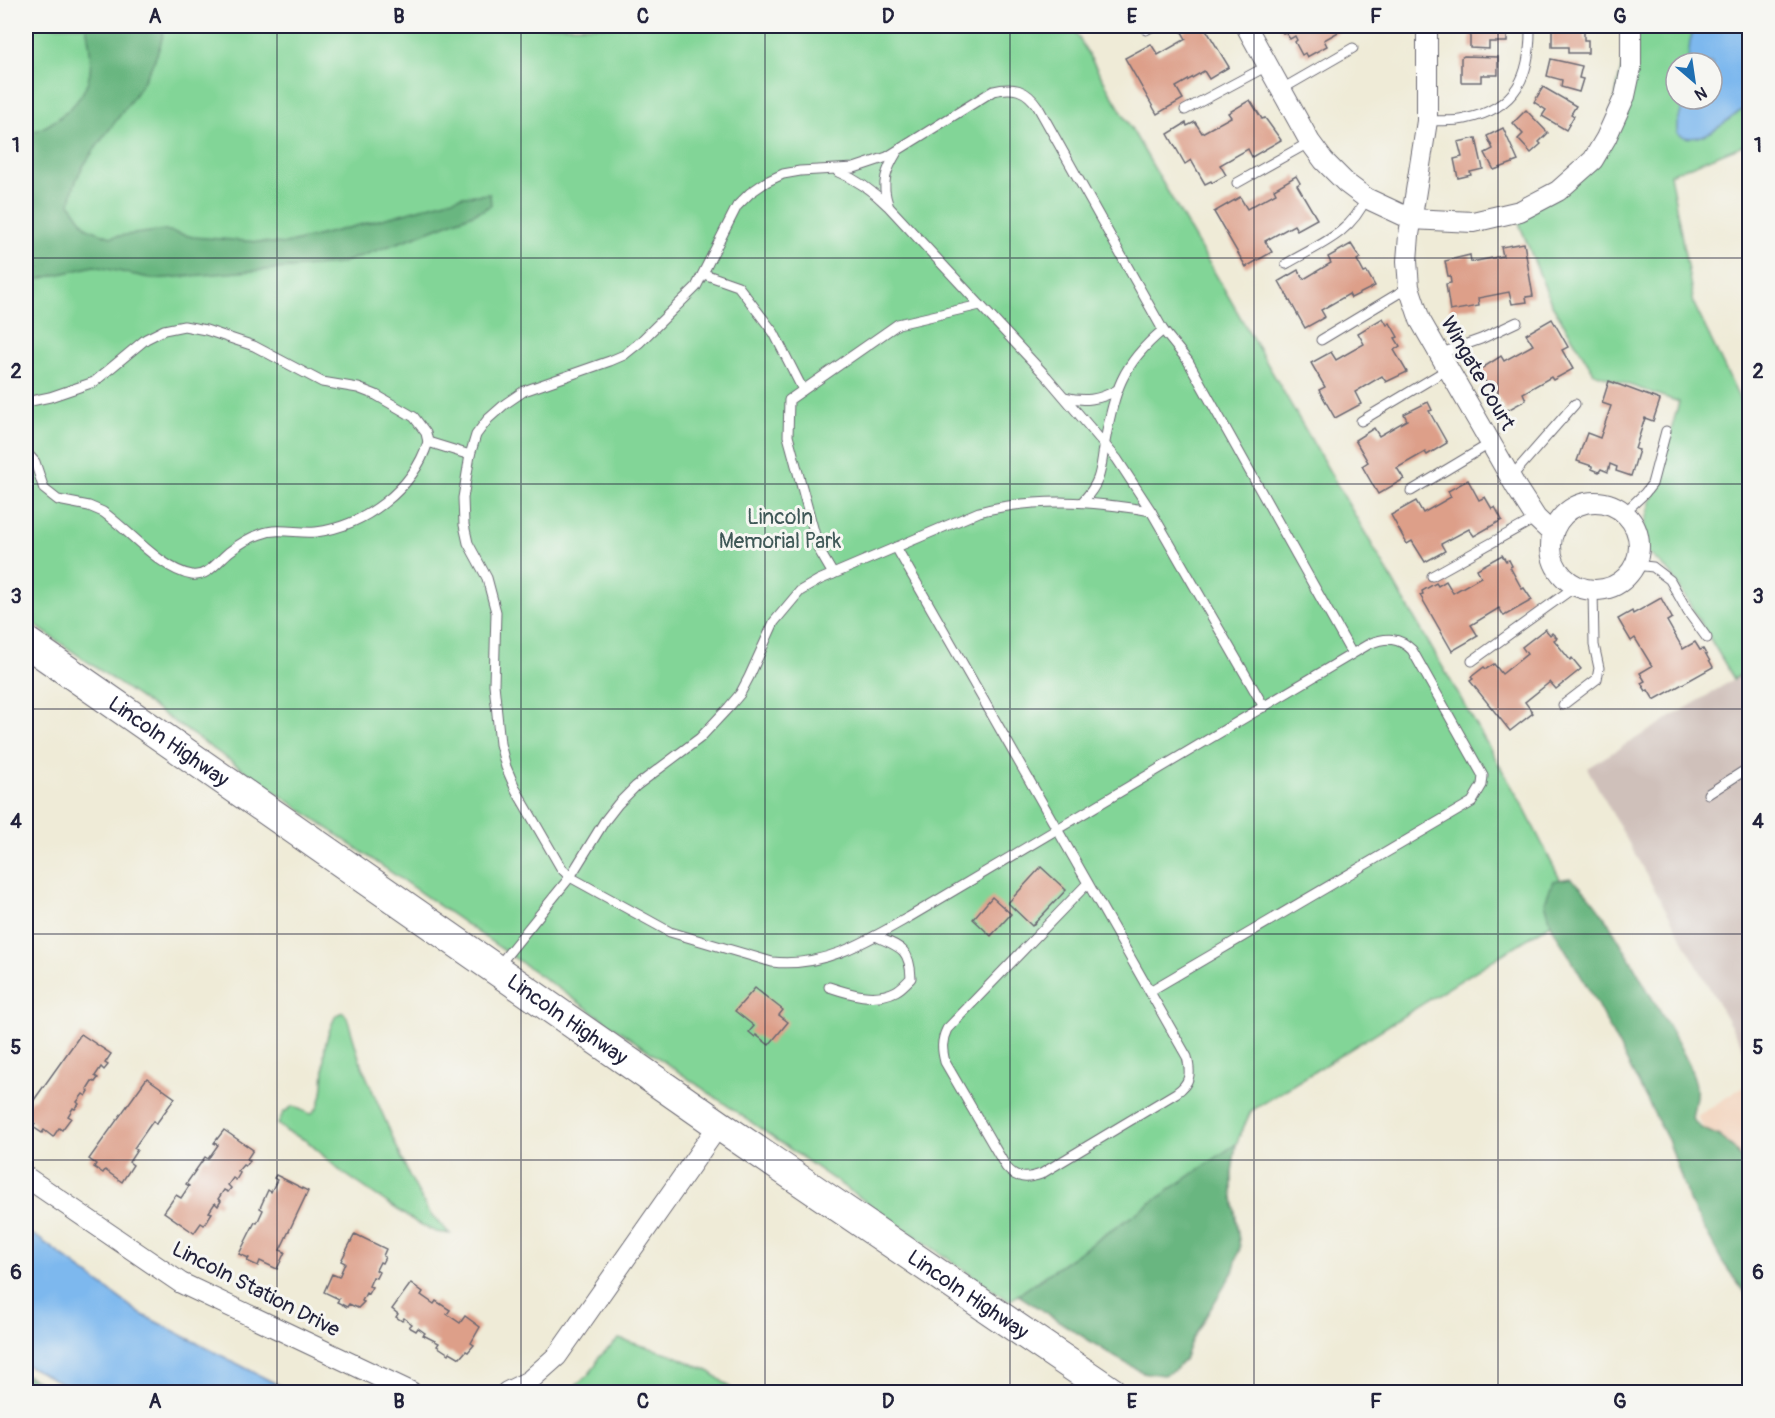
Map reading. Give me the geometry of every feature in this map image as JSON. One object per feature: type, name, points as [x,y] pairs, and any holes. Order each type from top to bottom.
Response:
[{"type":"main road","name":"Lincoln Highway","points":[[26,642],[719,1125],[1111,1392]]},
{"type":"street","points":[[1246,26],[1310,142],[1324,161],[1346,183],[1366,198],[1411,219],[1473,222],[1515,213],[1558,191],[1593,160],[1625,96],[1631,68],[1631,26]]},
{"type":"street","name":"Wingate Court","points":[[1427,26],[1427,121],[1411,219],[1407,261],[1409,286],[1420,320],[1510,477],[1536,518],[1553,534]]},
{"type":"street","points":[[1602,503],[1624,513],[1632,522],[1639,545],[1635,565],[1627,576],[1606,589],[1584,588],[1566,579],[1553,558],[1551,546],[1558,523],[1566,513],[1577,506],[1602,503]]},
{"type":"street","points":[[507,1392],[529,1381],[557,1356],[719,1125]]},
{"type":"street","name":"Lincoln Station Drive","points":[[26,1177],[181,1283],[411,1392]]},
{"type":"lane","points":[[1427,121],[1464,120],[1492,110],[1513,94],[1526,71],[1530,26]]},
{"type":"lane","points":[[1282,89],[1353,48]]},
{"type":"lane","points":[[1185,110],[1269,65]]},
{"type":"lane","points":[[1150,991],[1472,802],[1482,785],[1483,776],[1412,650],[1399,640],[1379,640],[875,936],[824,959],[788,964],[772,962],[670,932],[570,878],[561,868],[516,790],[506,767],[500,744],[494,684],[496,612],[487,578],[468,543],[464,525],[464,498],[470,455],[477,435],[488,419],[524,391],[548,381],[588,370],[624,354],[639,343],[696,287],[737,206],[766,182],[783,174],[819,169],[854,168],[887,158],[993,91],[1004,88],[1023,92],[1031,97],[1038,107],[1163,330],[1188,361],[1352,654]]},
{"type":"lane","points":[[1237,183],[1310,142]]},
{"type":"lane","points":[[888,206],[884,185],[885,174],[898,152]]},
{"type":"lane","points":[[835,170],[854,178],[888,206],[1065,397],[1105,444],[1151,511],[1264,707]]},
{"type":"lane","points":[[1286,264],[1345,230],[1361,210],[1366,198]]},
{"type":"lane","points":[[704,274],[738,286],[774,333],[803,390]]},
{"type":"lane","points":[[1321,340],[1409,286]]},
{"type":"lane","points":[[833,574],[819,550],[788,436],[789,400],[898,324],[980,306]]},
{"type":"lane","points":[[1361,421],[1444,362],[1481,339],[1517,322]]},
{"type":"lane","points":[[26,402],[50,397],[94,382],[146,339],[164,330],[184,326],[206,330],[254,346],[321,382],[358,388],[376,394],[414,417],[426,433],[428,442],[424,455],[401,486],[385,502],[354,523],[313,532],[261,533],[231,551],[208,571],[193,575],[171,567],[102,512],[89,506],[58,500],[44,489],[35,462],[26,452]]},
{"type":"lane","points":[[1083,501],[1098,481],[1117,390],[1129,364],[1163,330]]},
{"type":"lane","points":[[1065,397],[1077,400],[1098,399],[1117,390]]},
{"type":"lane","points":[[1510,477],[1575,404]]},
{"type":"lane","points":[[1624,513],[1645,494],[1652,484],[1666,431]]},
{"type":"lane","points":[[428,442],[470,455]]},
{"type":"lane","points":[[1411,491],[1491,443]]},
{"type":"lane","points":[[496,969],[570,878],[604,822],[618,804],[636,786],[700,738],[740,694],[774,622],[800,591],[833,574],[979,512],[1004,506],[1032,502],[1083,501],[1151,511]]},
{"type":"lane","points":[[1432,576],[1536,518]]},
{"type":"lane","points":[[896,547],[1150,991],[1187,1057],[1191,1075],[1183,1088],[1041,1174],[1031,1178],[1016,1176],[1006,1167],[945,1062],[943,1037],[946,1029],[1088,883]]},
{"type":"lane","points":[[1635,565],[1653,567],[1670,580],[1688,612],[1707,638]]},
{"type":"lane","points":[[1472,661],[1584,588],[1599,668],[1597,679],[1563,705]]},
{"type":"lane","points":[[1708,794],[1749,767]]},
{"type":"lane","points":[[829,987],[852,994],[878,996],[897,990],[911,978],[911,961],[898,947],[875,936]]},
{"type":"shaded area","points":[[1749,670],[1749,1059],[1587,768]]},
{"type":"shaded area","points":[[1749,1083],[1749,1214],[1697,1116]]},
{"type":"green space","name":"Lincoln Memorial Park","points":[[26,26],[1072,26],[1523,806],[1575,909],[1251,1111],[1236,1144],[1009,1301],[26,619]]},
{"type":"green space","points":[[86,26],[164,26],[157,55],[142,84],[78,175],[70,204],[87,228],[111,237],[165,230],[193,237],[286,244],[463,196],[490,194],[491,205],[414,237],[339,264],[154,279],[94,266],[26,282],[26,134],[47,126],[67,112],[82,93],[91,66]]},
{"type":"green space","points":[[1631,26],[1749,26],[1749,143],[1670,174],[1694,304],[1749,419],[1749,670],[1734,679],[1671,573],[1639,545],[1679,402],[1594,373],[1551,303],[1515,213],[1558,191],[1606,138]]},
{"type":"green space","points":[[1570,878],[1582,888],[1604,917],[1674,1035],[1693,1075],[1696,1087],[1692,1119],[1701,1128],[1719,1136],[1734,1148],[1749,1172],[1749,1299],[1722,1261],[1689,1201],[1669,1142],[1590,991],[1552,927],[1545,902],[1553,881]]},
{"type":"green space","points":[[343,1012],[347,1017],[361,1064],[408,1173],[428,1211],[450,1234],[436,1232],[417,1223],[339,1170],[307,1141],[286,1131],[278,1124],[283,1113],[293,1106],[310,1114],[316,1110],[322,1094],[327,1039],[336,1015]]},
{"type":"green space","points":[[1236,1144],[1232,1189],[1240,1248],[1233,1272],[1191,1341],[1184,1360],[1175,1370],[1163,1375],[1142,1372],[1018,1295]]},
{"type":"green space","points":[[619,1339],[671,1354],[710,1372],[736,1392],[567,1392],[588,1375],[596,1365],[598,1358]]},
{"type":"green space","points":[[26,1375],[59,1392],[26,1392]]},
{"type":"water","points":[[1695,26],[1749,26],[1749,106],[1715,129],[1696,138],[1677,133],[1681,111],[1724,111],[1724,51],[1689,51]]},
{"type":"water","points":[[26,1232],[37,1237],[141,1314],[292,1392],[79,1392],[26,1365]]},
{"type":"building","points":[[1194,26],[1204,26],[1229,67],[1209,79],[1204,71],[1176,87],[1183,99],[1157,114],[1125,58],[1151,44],[1158,55],[1186,39],[1182,32]]},
{"type":"building","points":[[1279,26],[1349,26],[1324,40],[1327,46],[1307,57],[1305,53],[1302,55],[1295,42],[1297,40],[1295,36],[1290,39]]},
{"type":"building","points":[[1470,26],[1507,26],[1507,42],[1489,42],[1489,49],[1470,48]]},
{"type":"building","points":[[1555,27],[1584,27],[1584,40],[1588,40],[1588,53],[1568,53],[1568,47],[1552,47],[1552,29]]},
{"type":"building","points":[[1464,56],[1498,57],[1498,75],[1481,75],[1481,82],[1461,82],[1461,58]]},
{"type":"building","points":[[1551,59],[1582,66],[1579,78],[1583,79],[1579,92],[1561,87],[1562,80],[1547,76]]},
{"type":"building","points":[[1543,87],[1576,106],[1571,114],[1574,116],[1566,130],[1542,116],[1546,110],[1534,102]]},
{"type":"building","points":[[1250,100],[1262,119],[1265,118],[1281,140],[1252,157],[1248,149],[1220,165],[1226,175],[1212,183],[1211,181],[1205,184],[1191,160],[1185,164],[1168,134],[1186,123],[1187,126],[1195,122],[1202,133],[1231,117],[1228,113]]},
{"type":"building","points":[[1526,110],[1548,133],[1531,153],[1518,139],[1523,134],[1513,123]]},
{"type":"building","points":[[1503,128],[1518,161],[1494,170],[1485,153],[1493,149],[1487,136]]},
{"type":"building","points":[[1476,138],[1483,169],[1458,178],[1454,159],[1462,157],[1458,142]]},
{"type":"building","points":[[1296,176],[1300,183],[1297,185],[1317,219],[1297,230],[1294,225],[1265,241],[1272,252],[1246,267],[1214,212],[1240,197],[1247,209],[1276,193],[1274,189]]},
{"type":"building","points":[[1524,243],[1533,296],[1526,297],[1527,302],[1512,304],[1509,292],[1478,298],[1479,306],[1450,311],[1446,284],[1451,283],[1445,261],[1470,255],[1471,262],[1503,256],[1501,247]]},
{"type":"building","points":[[1351,244],[1360,258],[1357,260],[1364,273],[1367,272],[1375,286],[1351,298],[1349,294],[1321,310],[1325,317],[1305,328],[1279,281],[1298,270],[1304,279],[1331,263],[1328,257]]},
{"type":"building","points":[[1383,318],[1387,325],[1390,323],[1398,337],[1395,338],[1400,346],[1394,350],[1407,372],[1386,382],[1382,376],[1355,392],[1361,404],[1335,418],[1319,390],[1325,387],[1311,363],[1331,352],[1336,360],[1364,344],[1358,333]]},
{"type":"building","points":[[1552,319],[1568,347],[1562,350],[1573,369],[1553,380],[1551,377],[1523,393],[1526,400],[1506,411],[1490,382],[1487,384],[1479,370],[1501,356],[1504,361],[1533,345],[1526,334]]},
{"type":"building","points":[[1609,381],[1660,400],[1653,421],[1645,418],[1635,449],[1639,450],[1631,476],[1616,471],[1617,467],[1610,464],[1608,472],[1601,469],[1599,472],[1592,469],[1592,466],[1577,461],[1587,433],[1600,438],[1611,406],[1602,403]]},
{"type":"building","points":[[1428,402],[1432,410],[1429,411],[1447,443],[1397,468],[1404,479],[1378,494],[1362,466],[1368,462],[1355,440],[1374,428],[1379,436],[1407,420],[1404,414]]},
{"type":"building","points":[[1468,480],[1479,500],[1485,497],[1492,509],[1495,507],[1502,520],[1474,536],[1469,529],[1441,544],[1445,551],[1425,562],[1412,541],[1407,544],[1391,515],[1416,501],[1423,513],[1451,497],[1448,491]]},
{"type":"building","points":[[1502,555],[1506,561],[1509,560],[1512,566],[1510,567],[1522,589],[1524,588],[1532,600],[1504,616],[1499,608],[1471,625],[1478,636],[1452,651],[1420,595],[1423,594],[1422,591],[1436,583],[1438,586],[1446,581],[1453,593],[1481,577],[1477,569]]},
{"type":"building","points":[[1661,598],[1672,618],[1667,621],[1683,649],[1695,642],[1700,650],[1703,649],[1713,667],[1654,700],[1641,683],[1645,681],[1640,673],[1652,666],[1635,638],[1631,641],[1618,619],[1632,611],[1633,614]]},
{"type":"building","points":[[1545,629],[1557,638],[1554,640],[1570,660],[1572,658],[1581,669],[1556,689],[1550,682],[1525,702],[1533,713],[1510,731],[1470,681],[1473,679],[1471,677],[1484,667],[1486,669],[1494,664],[1502,674],[1527,654],[1522,647]]},
{"type":"building","points":[[1041,867],[1066,890],[1032,926],[1008,903]]},
{"type":"building","points":[[992,897],[1011,914],[991,936],[973,919]]},
{"type":"building","points":[[755,988],[783,1010],[779,1015],[788,1022],[769,1045],[749,1032],[754,1026],[735,1011]]},
{"type":"building","points":[[26,996],[33,1001],[26,1012]]},
{"type":"building","points":[[81,1034],[111,1054],[105,1063],[108,1065],[104,1070],[101,1067],[95,1076],[98,1078],[95,1082],[92,1081],[86,1096],[83,1094],[77,1102],[79,1104],[68,1116],[71,1118],[62,1130],[59,1128],[53,1137],[44,1130],[42,1133],[33,1127],[35,1124],[26,1117],[26,1108]]},
{"type":"building","points":[[147,1078],[175,1098],[156,1124],[153,1121],[134,1148],[137,1150],[129,1162],[133,1165],[122,1182],[105,1170],[103,1173],[94,1167],[96,1164],[89,1159]]},
{"type":"building","points":[[224,1130],[253,1150],[247,1159],[250,1161],[238,1171],[240,1173],[236,1180],[233,1178],[228,1185],[231,1188],[228,1192],[224,1190],[218,1199],[221,1201],[218,1206],[215,1203],[204,1225],[201,1223],[194,1233],[164,1212],[176,1195],[181,1198],[189,1186],[186,1184],[205,1157],[208,1159],[218,1145],[214,1143]]},
{"type":"building","points":[[276,1175],[308,1191],[280,1250],[285,1252],[277,1269],[260,1261],[258,1266],[247,1261],[249,1258],[239,1254],[255,1222],[257,1223],[263,1210],[260,1208],[268,1190],[271,1192],[277,1180],[274,1178]]},
{"type":"building","points":[[355,1234],[386,1249],[383,1256],[385,1257],[376,1270],[379,1272],[376,1278],[373,1277],[369,1286],[372,1287],[358,1308],[349,1304],[347,1307],[337,1302],[339,1299],[324,1292],[332,1274],[339,1277],[345,1263],[341,1261]]},
{"type":"building","points":[[411,1283],[423,1292],[421,1295],[434,1304],[436,1301],[450,1310],[447,1314],[460,1323],[465,1316],[480,1327],[471,1343],[474,1345],[460,1358],[437,1346],[439,1343],[423,1335],[425,1333],[418,1328],[416,1331],[409,1327],[412,1324],[404,1318],[402,1321],[396,1317],[398,1314],[392,1309]]}]
